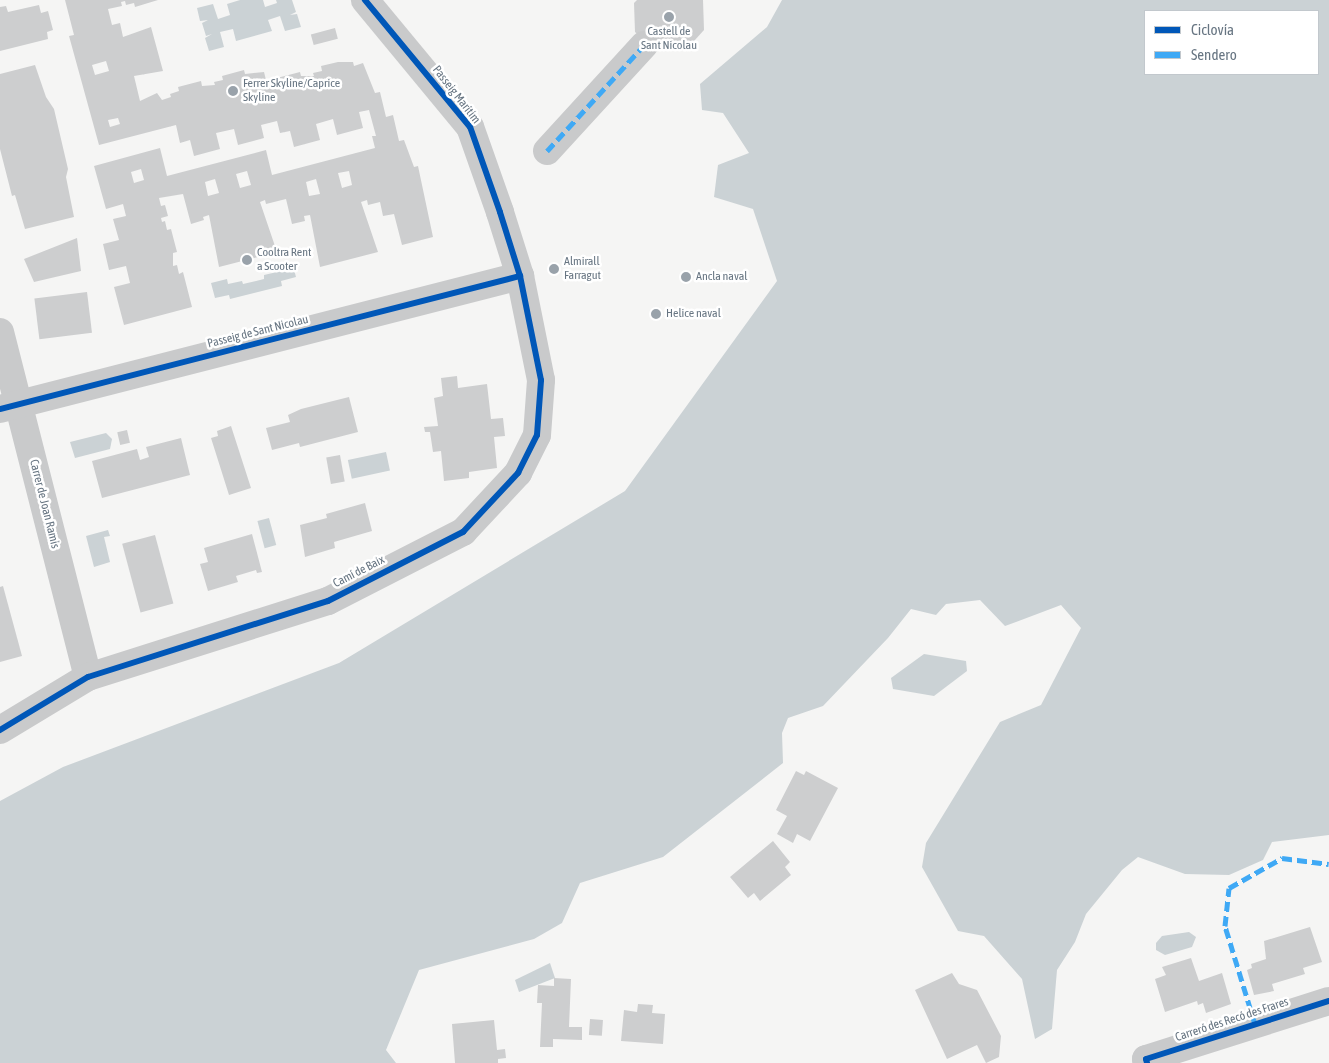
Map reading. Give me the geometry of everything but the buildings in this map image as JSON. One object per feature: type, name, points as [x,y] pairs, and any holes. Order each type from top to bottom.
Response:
[{"type":"street","name":"Passeig Marítim","points":[[365,0],[470,126],[520,276]]},
{"type":"street","points":[[547,151],[644,45]]},
{"type":"street","name":"Passeig de Sant Nicolau","points":[[9,407],[520,276]]},
{"type":"street","name":"Camí de Baix","points":[[0,730],[88,677],[328,601],[463,532],[518,473],[537,435],[541,380],[520,276]]},
{"type":"street","name":"Carrer de Joan Ramis","points":[[0,332],[9,407],[88,677]]},
{"type":"street","name":"Carreró des Recó des Frares","points":[[1147,1063],[1146,1059],[1329,1001]]},
{"type":"shaded area","points":[[240,0],[263,0],[265,7],[277,3],[276,0],[292,0],[296,12],[290,15],[297,14],[301,27],[285,31],[280,16],[268,20],[272,31],[236,41],[233,29],[220,32],[224,47],[209,51],[205,38],[212,34],[206,36],[202,23],[208,20],[200,21],[197,8],[213,4],[218,19],[230,15],[227,4]]},
{"type":"shaded area","points":[[782,0],[1329,0],[1329,835],[1272,842],[1263,860],[1229,875],[1185,874],[1138,857],[1122,870],[1086,914],[1075,942],[1057,970],[1052,1029],[1035,1039],[1022,979],[984,936],[958,931],[922,867],[926,843],[1000,722],[1041,705],[1081,628],[1061,605],[1005,626],[980,600],[946,604],[936,615],[911,609],[888,638],[823,706],[788,718],[782,733],[783,763],[663,857],[580,883],[562,923],[534,939],[419,970],[386,1050],[396,1063],[0,1063],[0,801],[63,767],[339,663],[625,491],[777,281],[753,209],[714,197],[718,165],[749,153],[723,113],[702,110],[700,84],[767,27]]},
{"type":"shaded area","points":[[292,262],[296,277],[281,281],[282,286],[230,299],[229,295],[215,298],[211,283],[227,279],[228,284],[242,281],[243,284],[264,279],[264,275],[277,272],[276,267]]},
{"type":"shaded area","points":[[106,433],[112,439],[110,449],[75,458],[70,442]]},
{"type":"shaded area","points":[[386,452],[390,471],[352,479],[348,460]]},
{"type":"shaded area","points":[[269,518],[276,545],[265,548],[257,521]]},
{"type":"shaded area","points":[[108,530],[110,536],[104,537],[110,562],[94,567],[86,536]]},
{"type":"shaded area","points":[[924,654],[966,661],[967,671],[934,696],[893,689],[891,678]]},
{"type":"shaded area","points":[[1189,932],[1196,937],[1192,947],[1165,955],[1156,950],[1156,943],[1162,936]]},
{"type":"shaded area","points":[[550,963],[555,978],[519,992],[515,980]]},
{"type":"marked path","points":[[547,151],[644,45]]},
{"type":"marked path","points":[[1255,1024],[1225,926],[1229,888],[1282,858],[1329,864]]},
{"type":"cycle path","points":[[0,730],[88,677],[328,601],[463,532],[518,473],[537,435],[541,380],[520,276],[500,212],[470,127],[365,0]]},
{"type":"cycle path","points":[[0,409],[520,276]]},
{"type":"cycle path","points":[[1147,1063],[1146,1059],[1329,1001]]},
{"type":"place","name":"Castell de Sant Nicolau","points":[[669,17]]},
{"type":"place","name":"Ferrer Skyline/Caprice Skyline","points":[[233,91]]},
{"type":"place","name":"Cooltra Rent a Scooter","points":[[247,260]]},
{"type":"place","name":"Almirall Farragut","points":[[554,269]]},
{"type":"place","name":"Ancla naval","points":[[686,277]]},
{"type":"place","name":"Helice naval","points":[[656,314]]}]
